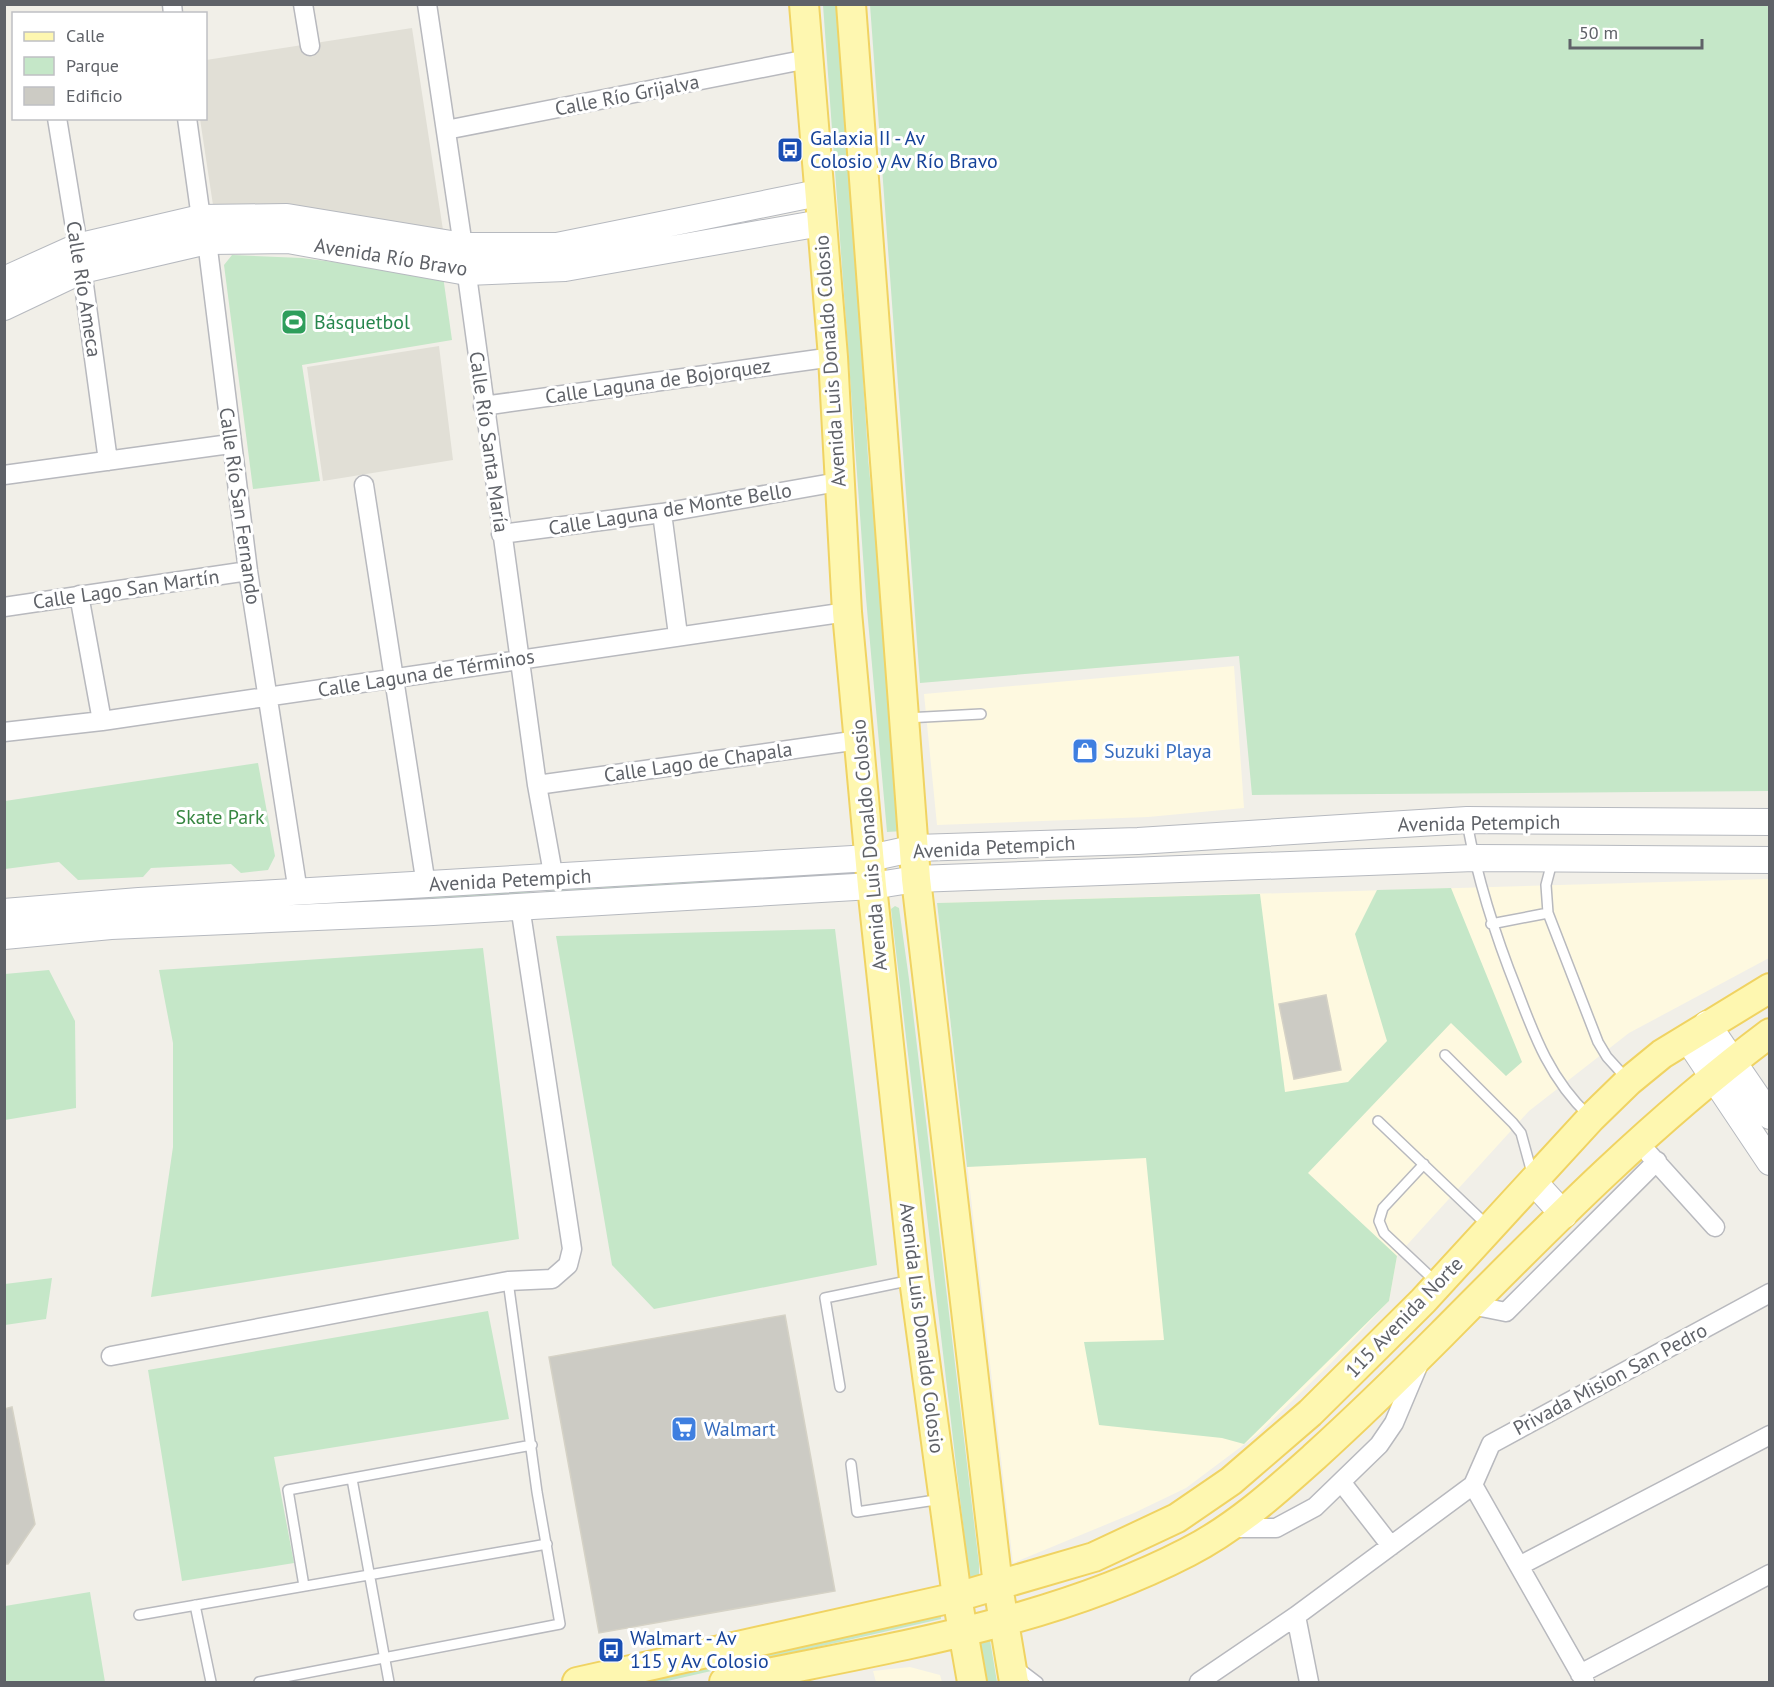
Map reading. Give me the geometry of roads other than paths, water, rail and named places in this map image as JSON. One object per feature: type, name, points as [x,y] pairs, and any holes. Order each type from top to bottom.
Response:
[{"type":"main road","name":"Avenida Luis Donaldo Colosio","points":[[804,4],[833,357],[838,482],[847,612],[872,886],[914,1279],[957,1598],[972,1683]]},
{"type":"main road","points":[[851,4],[893,544],[903,718],[916,848],[916,879],[998,1586],[1013,1672]]},
{"type":"main road","name":"Avenida Río Bravo","points":[[4,280],[80,258],[204,230],[287,217],[463,246],[558,246],[818,194]]},
{"type":"main road","name":"Avenida Río Bravo","points":[[204,230],[288,240],[467,272],[565,268],[821,223]]},
{"type":"main road","name":"Avenida Río Bravo","points":[[4,307],[80,258]]},
{"type":"main road","name":"Avenida Petempich","points":[[4,912],[140,901],[554,879],[870,858],[916,848],[1138,841],[1467,820],[1770,822]]},
{"type":"main road","name":"Avenida Petempich","points":[[4,936],[111,926],[433,912],[872,886],[916,879],[1474,858],[1770,860]]},
{"type":"main road","name":"115 Avenida Norte","points":[[957,1598],[1094,1557],[1177,1518],[1231,1481],[1310,1413],[1438,1285],[1591,1118],[1629,1081],[1697,1031],[1770,988]]},
{"type":"main road","points":[[1697,1031],[1722,1069],[1770,1162]]},
{"type":"main road","name":"115 Avenida Norte","points":[[963,1631],[1097,1594],[1190,1551],[1227,1528],[1273,1494],[1373,1403],[1564,1215],[1647,1151],[1722,1069],[1770,1033]]},
{"type":"main road","points":[[1722,1069],[1770,1116]]},
{"type":"main road","points":[[1533,1181],[1564,1215]]},
{"type":"main road","points":[[577,1683],[957,1598]]},
{"type":"main road","points":[[724,1683],[963,1631]]},
{"type":"street","points":[[303,4],[310,46]]},
{"type":"street","name":"Calle Río Santa María","points":[[428,5],[537,785],[554,879]]},
{"type":"street","name":"Calle Río Grijalva","points":[[446,130],[808,59]]},
{"type":"street","name":"Calle Río Ameca","points":[[57,120],[80,258],[108,461]]},
{"type":"street","name":"Calle Río San Fernando","points":[[188,120],[248,571],[298,892]]},
{"type":"street","name":"Calle Laguna de Bojorquez","points":[[483,406],[833,357]]},
{"type":"street","points":[[4,475],[230,444]]},
{"type":"street","name":"Calle Laguna de Monte Bello","points":[[501,534],[662,513],[838,482]]},
{"type":"street","points":[[364,485],[426,885]]},
{"type":"street","points":[[662,513],[678,635]]},
{"type":"street","name":"Calle Lago San Martín","points":[[4,607],[248,571]]},
{"type":"street","points":[[79,595],[102,721]]},
{"type":"street","name":"Calle Laguna de Términos","points":[[4,732],[102,721],[847,612]]},
{"type":"street","name":"Calle Lago de Chapala","points":[[537,785],[859,740]]},
{"type":"street","points":[[111,1356],[508,1281],[552,1280],[568,1265],[572,1249],[520,906]]},
{"type":"street","points":[[1471,1305],[1506,1312],[1647,1151],[1715,1227]]},
{"type":"street","name":"Privada Mision San Pedro","points":[[1473,1485],[1491,1444],[1770,1293]]},
{"type":"street","points":[[1227,1528],[1276,1528],[1316,1507],[1379,1445],[1394,1423],[1425,1351]]},
{"type":"street","points":[[1519,1566],[1770,1435]]},
{"type":"street","points":[[1342,1483],[1391,1546]]},
{"type":"street","points":[[1199,1683],[1296,1616],[1473,1485],[1582,1678],[1770,1574]]},
{"type":"street","points":[[1296,1616],[1309,1683]]},
{"type":"lane","points":[[903,718],[981,714]]},
{"type":"lane","points":[[1467,820],[1491,924],[1542,1054],[1562,1087],[1591,1118]]},
{"type":"lane","points":[[1553,859],[1546,885],[1548,914],[1598,1042],[1607,1057],[1629,1081]]},
{"type":"lane","points":[[1491,924],[1548,914]]},
{"type":"lane","points":[[1445,1055],[1517,1128],[1529,1156],[1533,1181]]},
{"type":"lane","points":[[1378,1121],[1489,1228]]},
{"type":"lane","points":[[1425,1164],[1383,1208],[1379,1221],[1384,1233],[1438,1285]]},
{"type":"lane","points":[[840,1387],[825,1298],[914,1279]]},
{"type":"lane","points":[[259,1683],[560,1624],[508,1281]]},
{"type":"lane","points":[[304,1586],[288,1490],[532,1445]]},
{"type":"lane","points":[[850,1464],[857,1512],[944,1498]]},
{"type":"lane","points":[[352,1479],[389,1683]]},
{"type":"lane","points":[[139,1615],[547,1544]]},
{"type":"lane","points":[[195,1605],[211,1683]]},
{"type":"lane","points":[[1013,1672],[1038,1683]]},
{"type":"place","name":"Galaxia II - Av Colosio y Av Río Bravo","points":[[790,150]]},
{"type":"place","name":"Básquetbol","points":[[294,322]]},
{"type":"place","name":"Suzuki Playa","points":[[1085,751]]},
{"type":"place","name":"Walmart","points":[[684,1429]]},
{"type":"place","name":"Walmart - Av 115 y Av Colosio","points":[[611,1650]]},
{"type":"park label","name":"Skate Park","points":[[220,817]]}]
